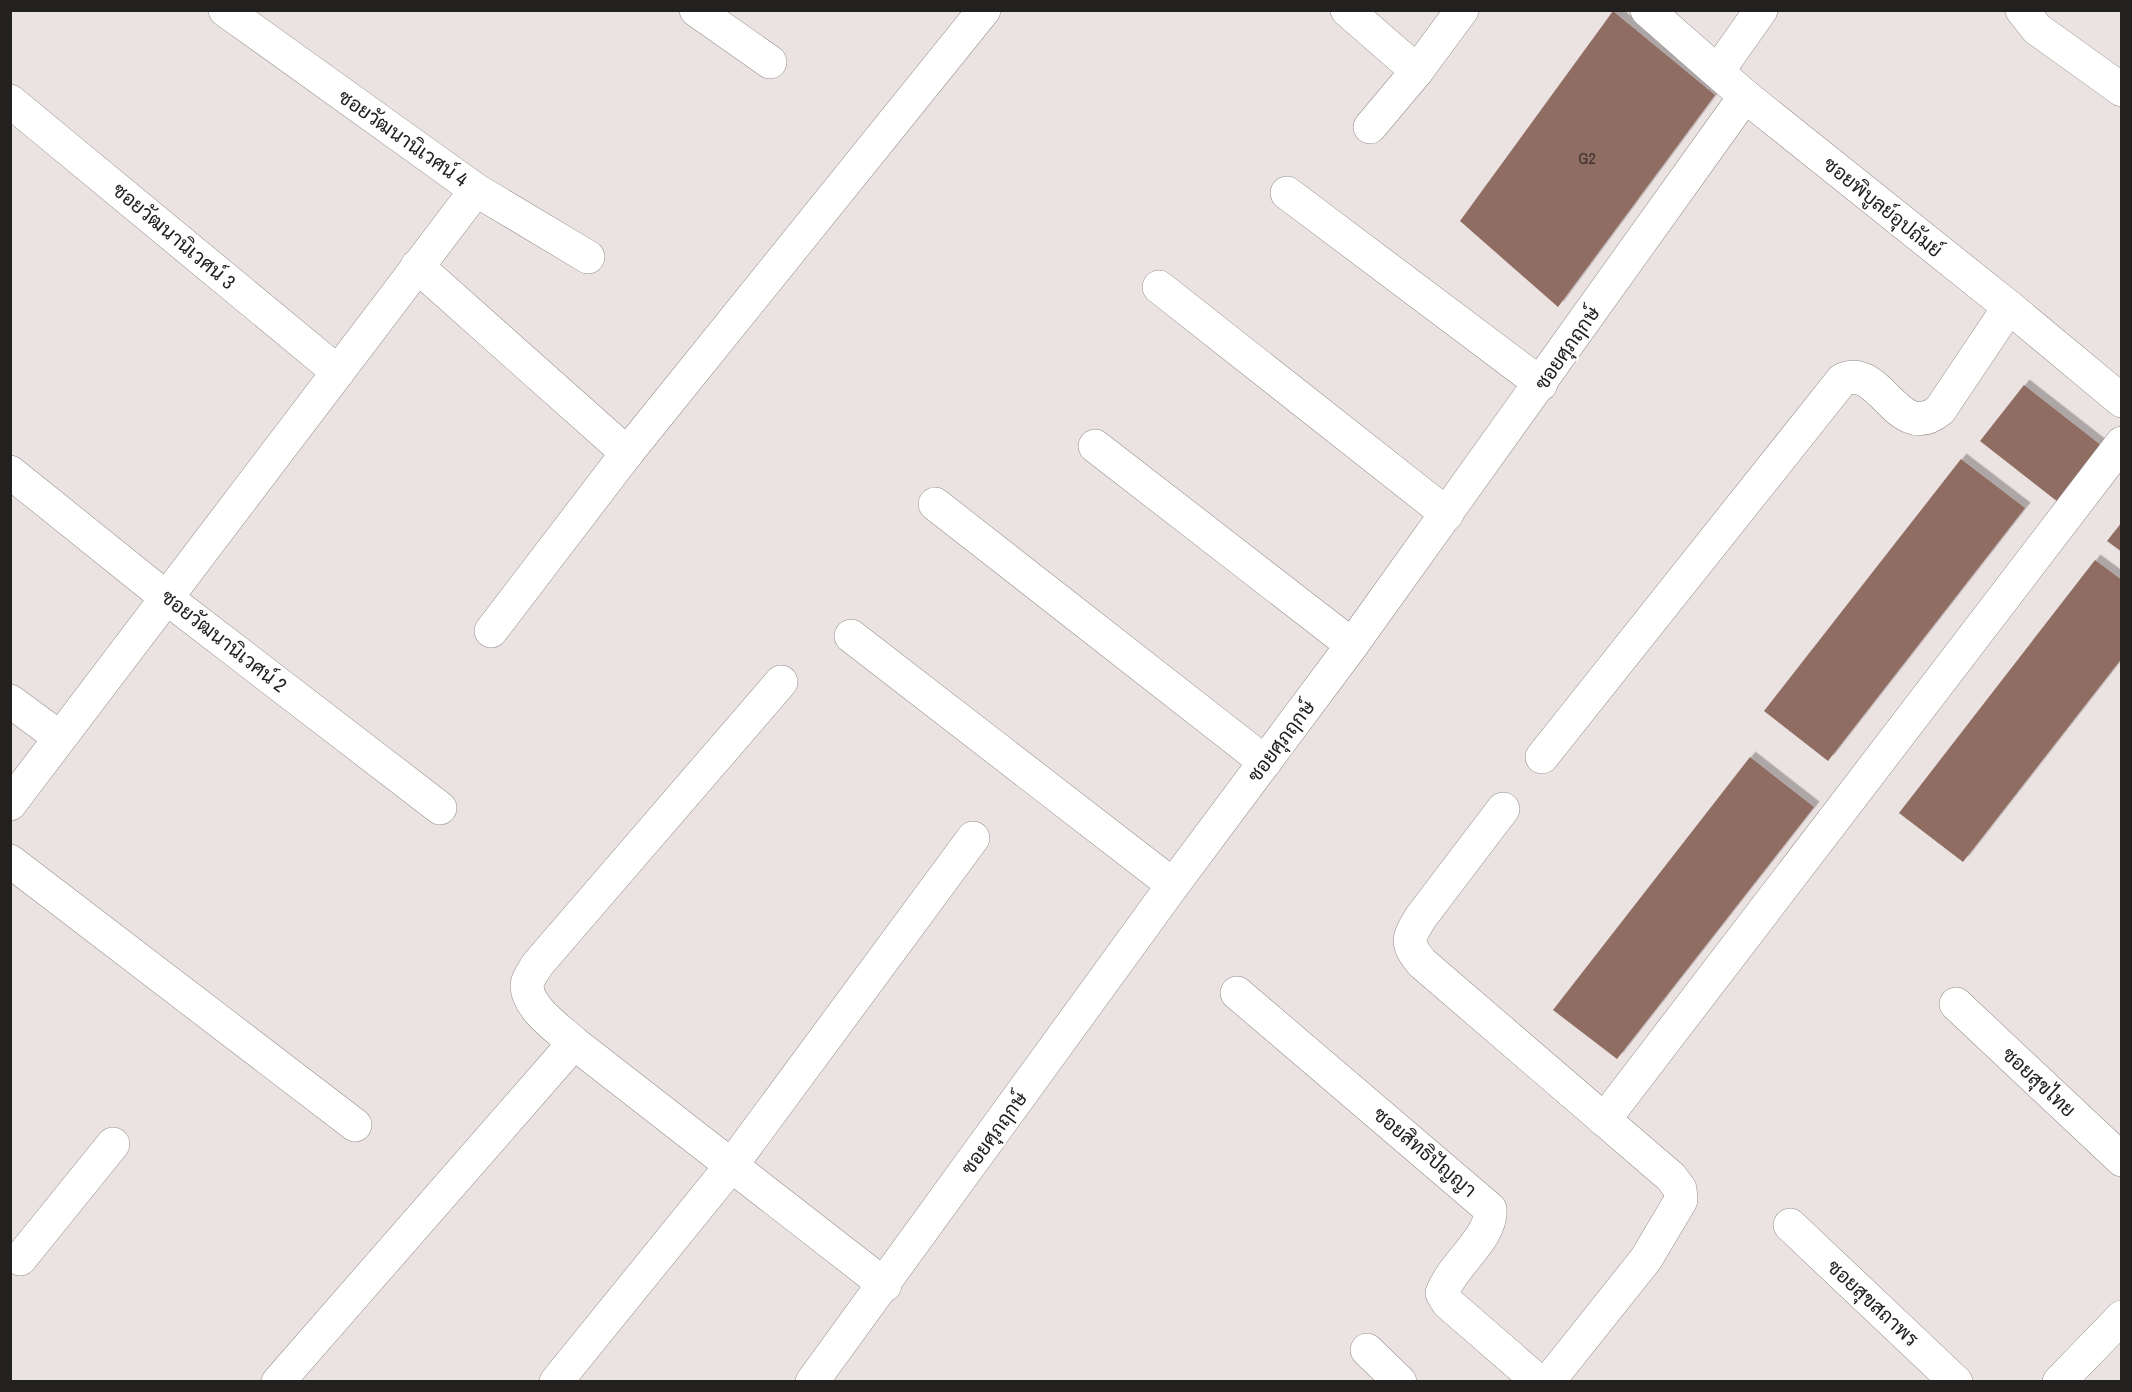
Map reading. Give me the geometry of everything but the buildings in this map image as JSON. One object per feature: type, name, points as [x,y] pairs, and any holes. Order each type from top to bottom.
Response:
[{"type":"street","name":"ซอยวัฒนานิเวศน์ 4","points":[[225,10],[476,190],[588,257]]},
{"type":"street","points":[[696,10],[770,62]]},
{"type":"street","points":[[491,631],[627,453],[984,10]]},
{"type":"street","points":[[1347,10],[1417,71]]},
{"type":"street","points":[[1370,127],[1417,71],[1462,10]]},
{"type":"street","name":"ซอยพิบูลย์อุปถัมย์","points":[[1647,10],[1744,96],[2009,307],[2121,401]]},
{"type":"street","points":[[1718,71],[1761,10]]},
{"type":"street","points":[[2022,10],[2037,29],[2121,90]]},
{"type":"street","name":"ซอยศุภฤกษ์","points":[[812,1382],[885,1285],[1173,885],[1447,514],[1744,96]]},
{"type":"street","name":"ซอยวัฒนานิเวศน์ 3","points":[[10,101],[338,372]]},
{"type":"street","points":[[10,804],[59,737],[168,599],[476,190]]},
{"type":"street","points":[[1287,193],[1541,384]]},
{"type":"street","points":[[417,266],[627,453]]},
{"type":"street","points":[[1158,287],[1447,514]]},
{"type":"street","points":[[1542,758],[1842,380],[1849,377],[1862,378],[1909,417],[1920,420],[1930,418],[1940,410],[2009,307]]},
{"type":"street","points":[[1604,1120],[2121,443]]},
{"type":"street","points":[[1095,446],[1352,645]]},
{"type":"street","name":"ซอยวัฒนานิเวศน์ 2","points":[[10,472],[168,599],[440,808]]},
{"type":"street","points":[[935,504],[1265,762]]},
{"type":"street","points":[[851,636],[1173,885]]},
{"type":"street","points":[[781,682],[537,965],[527,983],[529,997],[574,1043],[885,1285]]},
{"type":"street","points":[[10,701],[59,737]]},
{"type":"street","points":[[1503,809],[1421,916],[1410,936],[1412,951],[1422,963],[1671,1177],[1680,1189],[1681,1200],[1646,1258],[1548,1382]]},
{"type":"street","points":[[556,1382],[731,1166],[973,838]]},
{"type":"street","points":[[10,861],[355,1125]]},
{"type":"street","name":"ซอยสิทธิปัญญา","points":[[1237,993],[1490,1209],[1491,1220],[1486,1229],[1446,1282],[1442,1293],[1448,1303],[1539,1382]]},
{"type":"street","name":"ซอยสุขไทย","points":[[1956,1004],[2121,1160]]},
{"type":"street","points":[[278,1382],[574,1043]]},
{"type":"street","points":[[14,1261],[113,1144]]},
{"type":"street","name":"ซอยสุขสถาพร","points":[[1790,1225],[1956,1382]]},
{"type":"street","points":[[2059,1382],[2121,1317]]},
{"type":"street","points":[[1367,1350],[1401,1382]]}]
